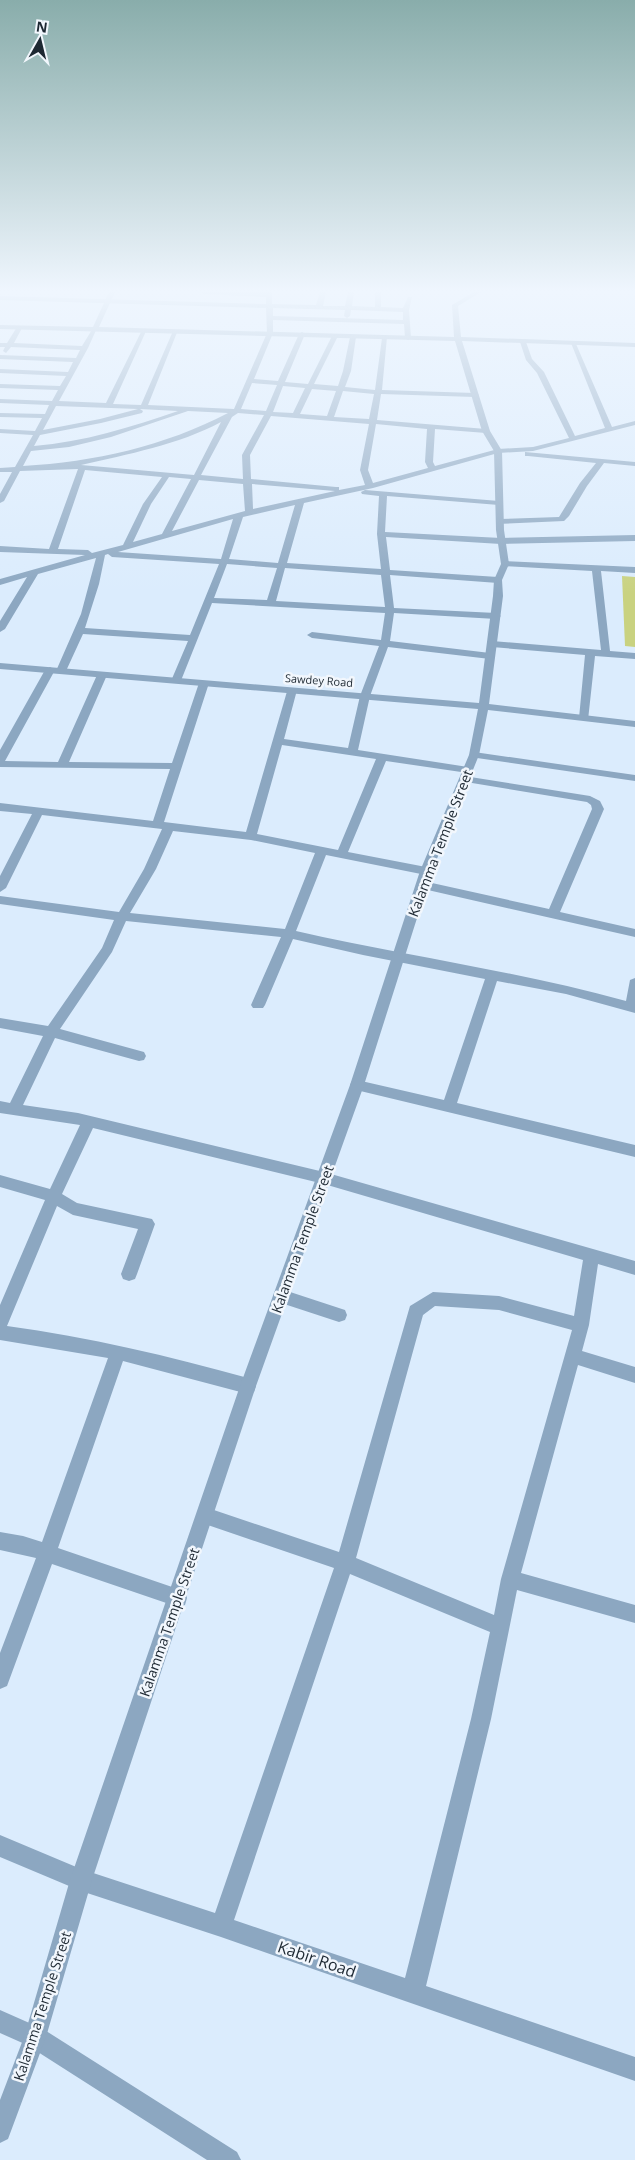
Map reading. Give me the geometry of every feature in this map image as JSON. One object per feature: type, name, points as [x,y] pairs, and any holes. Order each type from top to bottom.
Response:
[{"type":"street","points":[[0,501],[60,393]]},
{"type":"street","points":[[109,405],[115,393]]},
{"type":"street","points":[[148,407],[153,393]]},
{"type":"street","points":[[165,536],[243,393]]},
{"type":"street","points":[[176,681],[244,514],[247,482],[246,455],[268,414],[276,393]]},
{"type":"street","points":[[295,416],[308,393]]},
{"type":"street","points":[[330,418],[340,393]]},
{"type":"street","points":[[370,486],[364,470],[378,393]]},
{"type":"street","points":[[404,393],[475,395],[486,431],[498,451],[499,522],[505,564],[635,570]]},
{"type":"street","points":[[550,393],[573,439]]},
{"type":"street","points":[[594,393],[609,429]]},
{"type":"street","points":[[0,401],[191,409],[374,421],[486,431]]},
{"type":"street","points":[[0,431],[39,433],[101,422],[148,407]]},
{"type":"street","points":[[30,449],[51,448],[96,439],[191,409]]},
{"type":"street","points":[[0,470],[65,466],[148,448],[203,429],[233,413]]},
{"type":"street","points":[[0,415],[48,416]]},
{"type":"street","points":[[0,582],[244,514],[352,491],[498,451],[533,449],[635,423]]},
{"type":"street","points":[[431,426],[429,462],[433,469]]},
{"type":"street","points":[[143,456],[148,448]]},
{"type":"street","points":[[498,451],[602,461],[633,466]]},
{"type":"street","points":[[499,522],[561,519],[565,516],[583,485],[602,461]]},
{"type":"street","points":[[133,472],[138,464]]},
{"type":"street","points":[[65,466],[499,503]]},
{"type":"street","points":[[52,551],[82,468]]},
{"type":"street","points":[[127,546],[147,504],[167,475]]},
{"type":"street","points":[[352,752],[365,696],[385,642],[390,611],[381,534],[382,493]]},
{"type":"street","points":[[271,604],[300,502]]},
{"type":"street","points":[[381,534],[501,541],[635,538]]},
{"type":"street","points":[[1,550],[52,551],[498,580]]},
{"type":"street","points":[[61,671],[80,631],[97,577],[101,554]]},
{"type":"street","name":"Kalamma Temple Street","points":[[0,2131],[35,2037],[81,1880],[178,1598],[248,1386],[357,1085],[424,878],[474,755],[484,706],[496,616],[498,580],[505,564]]},
{"type":"street","points":[[596,568],[606,654]]},
{"type":"street","points":[[0,629],[35,572]]},
{"type":"street","points":[[209,600],[496,616]]},
{"type":"street","points":[[80,631],[193,638]]},
{"type":"street","points":[[312,635],[491,650],[590,652],[635,656]]},
{"type":"street","points":[[584,718],[590,652]]},
{"type":"street","name":"Sawdey Road","points":[[0,666],[484,706],[635,724]]},
{"type":"street","points":[[50,670],[0,762],[177,766]]},
{"type":"street","points":[[62,764],[102,674]]},
{"type":"street","points":[[204,683],[177,766],[150,869],[108,948],[51,1032],[7,1108],[89,1122],[324,1178],[635,1268]]},
{"type":"street","points":[[251,836],[292,690]]},
{"type":"street","points":[[279,741],[382,757],[590,799],[596,803],[598,809],[553,914]]},
{"type":"street","points":[[474,755],[635,778]]},
{"type":"street","points":[[342,853],[382,757]]},
{"type":"street","points":[[0,807],[38,813],[251,836],[342,853],[553,914],[635,933]]},
{"type":"street","points":[[0,888],[4,873],[38,813]]},
{"type":"street","points":[[258,1005],[289,934],[322,850]]},
{"type":"street","points":[[0,900],[123,917],[289,934],[566,989],[633,1008],[635,983]]},
{"type":"street","points":[[449,1107],[493,976]]},
{"type":"street","points":[[0,1023],[51,1032],[139,1056]]},
{"type":"street","points":[[357,1085],[635,1151]]},
{"type":"street","points":[[0,1324],[54,1196],[89,1122]]},
{"type":"street","points":[[0,1181],[54,1196],[73,1210],[147,1224],[129,1274]]},
{"type":"street","points":[[413,1992],[481,1719],[510,1579],[582,1325],[591,1256]]},
{"type":"street","points":[[281,1296],[339,1315]]},
{"type":"street","points":[[221,1926],[345,1563],[416,1311],[433,1299],[498,1303],[582,1325]]},
{"type":"street","points":[[0,1333],[36,1337],[167,1363],[248,1386]]},
{"type":"street","points":[[0,1679],[118,1353]]},
{"type":"street","points":[[572,1356],[635,1375]]},
{"type":"street","points":[[205,1516],[345,1563],[501,1627]]},
{"type":"street","points":[[0,1540],[23,1545],[178,1598]]},
{"type":"street","points":[[510,1579],[635,1614]]},
{"type":"street","name":"Kabir Road","points":[[0,1846],[81,1880],[221,1926],[635,2069]]},
{"type":"street","points":[[0,2021],[35,2037],[229,2160]]},
{"type":"green space","points":[[622,576],[635,577],[635,647],[625,646]]}]
